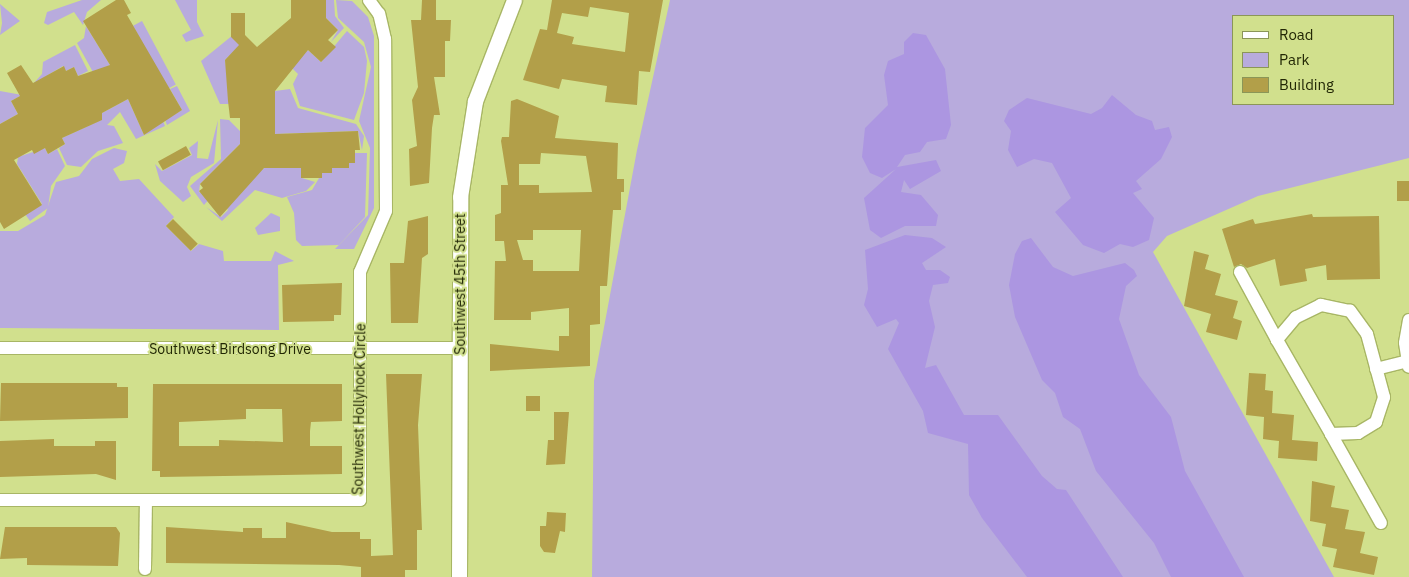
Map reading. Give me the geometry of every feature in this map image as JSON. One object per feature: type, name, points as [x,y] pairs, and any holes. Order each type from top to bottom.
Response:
[{"type":"street","name":"Southwest Hollyhock Circle","points":[[0,500],[360,500],[360,272],[386,211],[385,39],[379,14],[369,0]]},
{"type":"street","name":"Southwest 45th Street","points":[[459,577],[460,348],[465,150],[475,101],[514,0]]},
{"type":"street","points":[[1240,272],[1381,523]]},
{"type":"street","points":[[1278,340],[1296,318],[1321,305],[1350,311],[1367,334],[1384,397],[1376,422],[1358,433],[1331,434]]},
{"type":"street","points":[[1376,369],[1408,364],[1409,320]]},
{"type":"street","name":"Southwest Birdsong Drive","points":[[0,348],[460,348]]},
{"type":"street","points":[[146,500],[146,569]]},
{"type":"green space","points":[[82,0],[101,0],[87,12],[83,25],[74,12],[48,25],[44,23],[47,12]]},
{"type":"green space","points":[[175,0],[197,0],[197,22],[204,36],[186,42],[182,35],[191,30]]},
{"type":"green space","points":[[326,0],[334,0],[335,16],[344,28],[331,42],[338,30],[326,18]]},
{"type":"green space","points":[[336,0],[352,1],[368,17],[374,36],[374,208],[354,249],[335,249],[368,215],[370,148],[359,121],[371,67],[364,42],[338,18]]},
{"type":"green space","points":[[670,0],[1409,0],[1409,158],[1258,196],[1167,236],[1153,252],[1334,577],[592,577],[594,381],[637,150]]},
{"type":"green space","points":[[0,4],[20,21],[0,35],[2,23]]},
{"type":"green space","points":[[142,21],[176,85],[167,89],[133,26]]},
{"type":"green space","points":[[86,26],[110,65],[94,74],[77,43],[84,38]]},
{"type":"green space","points":[[347,31],[364,47],[367,61],[364,93],[354,120],[300,106],[293,84],[298,74],[291,67],[308,50],[321,62]]},
{"type":"green space","points":[[233,35],[245,52],[236,49],[225,60],[232,104],[220,104],[201,61]]},
{"type":"green space","points":[[75,45],[88,71],[78,76],[74,67],[66,71],[63,66],[48,75],[51,80],[33,84],[42,74],[43,62]]},
{"type":"green space","points":[[177,86],[190,111],[167,125],[165,120],[182,110],[170,89]]},
{"type":"green space","points":[[290,89],[298,108],[356,124],[364,136],[362,150],[358,131],[275,134],[275,91]]},
{"type":"green space","points":[[0,91],[22,95],[11,101],[18,114],[0,124]]},
{"type":"green space","points":[[128,99],[144,135],[163,121],[165,126],[136,139],[120,112],[107,125],[114,126],[123,143],[98,151],[81,167],[67,165],[59,148],[65,144],[62,138],[101,120],[102,113]]},
{"type":"green space","points":[[220,119],[229,120],[240,131],[240,144],[200,184],[199,192],[210,198],[204,205],[190,186],[221,159]]},
{"type":"green space","points":[[218,120],[214,163],[191,177],[187,187],[191,196],[183,202],[160,181],[155,164],[162,171],[192,155],[189,148],[198,141],[197,158],[208,159]]},
{"type":"green space","points":[[45,148],[48,154],[57,149],[65,166],[51,186],[48,208],[30,221],[25,214],[42,204],[17,164],[18,157]]},
{"type":"green space","points":[[114,148],[127,151],[124,163],[113,169],[120,181],[139,179],[174,217],[166,226],[191,251],[199,244],[223,251],[224,261],[271,261],[275,251],[294,261],[278,265],[279,330],[0,328],[0,231],[18,231],[45,215],[56,182],[79,176],[92,159]]},
{"type":"green space","points":[[355,153],[367,153],[365,217],[339,245],[302,246],[296,240],[294,213],[287,197],[312,190],[322,173],[332,168],[349,168],[349,163],[355,163]]},
{"type":"green space","points":[[264,168],[301,168],[302,178],[315,182],[306,191],[282,198],[255,190],[222,221],[206,207],[221,217],[228,210],[224,205]]},
{"type":"green space","points":[[271,213],[280,217],[280,231],[258,235],[255,228]]},
{"type":"shaded area","points":[[913,33],[926,35],[945,69],[951,125],[946,139],[927,142],[920,152],[905,155],[897,167],[936,160],[941,171],[910,189],[904,180],[901,192],[921,195],[938,215],[936,226],[905,226],[881,238],[870,230],[864,198],[896,169],[882,178],[870,173],[862,157],[865,128],[888,105],[884,75],[888,61],[904,54],[904,42]]},
{"type":"shaded area","points":[[1112,95],[1136,115],[1152,121],[1155,130],[1169,127],[1172,137],[1161,159],[1136,181],[1142,189],[1133,193],[1154,218],[1149,240],[1133,247],[1120,244],[1104,253],[1083,245],[1055,212],[1071,198],[1052,163],[1034,159],[1017,167],[1008,150],[1011,131],[1004,121],[1009,110],[1027,98],[1091,114],[1102,108]]},
{"type":"shaded area","points":[[905,235],[932,238],[946,247],[922,263],[926,270],[940,270],[950,277],[948,283],[933,285],[929,301],[935,327],[925,368],[936,365],[964,415],[998,415],[1042,476],[1057,489],[1066,490],[1123,577],[1027,577],[982,518],[969,495],[968,444],[928,433],[923,411],[888,349],[899,323],[896,319],[877,327],[864,305],[868,289],[865,250]]},
{"type":"shaded area","points":[[1031,238],[1053,267],[1073,276],[1125,263],[1134,270],[1137,276],[1126,286],[1119,319],[1139,375],[1171,417],[1185,471],[1244,577],[1171,577],[1154,543],[1096,471],[1080,429],[1063,417],[1055,393],[1042,380],[1015,317],[1009,285],[1015,254],[1022,241]]},
{"type":"building","points":[[116,0],[124,0],[131,13],[127,15],[182,110],[144,135],[128,99],[102,113],[102,120],[62,138],[65,144],[48,154],[45,148],[34,154],[32,150],[14,160],[42,205],[4,229],[0,222],[0,124],[18,114],[11,101],[20,96],[7,73],[21,65],[33,83],[64,66],[66,71],[74,67],[78,76],[110,65],[83,21]]},
{"type":"building","points":[[291,0],[326,0],[326,18],[338,30],[328,40],[336,47],[321,62],[308,50],[275,91],[275,134],[358,131],[360,150],[355,150],[355,163],[349,163],[349,168],[332,168],[332,173],[322,173],[322,178],[301,178],[301,168],[264,168],[220,217],[199,191],[203,188],[200,184],[240,144],[240,118],[230,118],[225,60],[239,45],[231,37],[231,13],[245,13],[245,35],[257,47],[291,18]]},
{"type":"building","points":[[422,0],[436,0],[436,20],[451,20],[450,41],[445,41],[445,77],[434,77],[440,115],[434,115],[429,183],[410,186],[409,149],[417,146],[412,100],[418,87],[411,20],[421,20]]},
{"type":"building","points":[[552,0],[663,0],[650,72],[639,71],[637,105],[605,102],[607,86],[562,79],[559,89],[523,80],[540,29],[547,30]],"holes":[[[590,7],[629,13],[625,52],[572,44],[574,37],[557,33],[562,13],[588,17]]]},
{"type":"building","points":[[517,99],[559,116],[555,138],[618,143],[617,179],[624,179],[624,192],[621,192],[621,210],[613,210],[607,286],[600,286],[600,324],[590,325],[590,366],[490,371],[490,344],[559,351],[559,336],[569,336],[569,308],[531,312],[531,320],[494,320],[495,261],[506,261],[504,241],[495,241],[495,215],[501,213],[501,185],[508,185],[501,141],[502,137],[509,137],[511,101]],"holes":[[[541,153],[586,156],[592,192],[539,193],[539,185],[519,185],[519,164],[540,164]],[[533,230],[581,230],[579,271],[533,271],[533,260],[523,260],[517,240],[533,240]]]},
{"type":"building","points":[[186,146],[191,155],[163,170],[158,162]]},
{"type":"building","points":[[1397,181],[1409,181],[1409,201],[1397,201]]},
{"type":"building","points":[[1312,214],[1313,217],[1379,216],[1380,279],[1327,280],[1326,265],[1305,269],[1307,281],[1280,286],[1275,259],[1247,268],[1241,264],[1234,267],[1222,229],[1253,219],[1255,224]]},
{"type":"building","points":[[428,216],[428,254],[422,258],[418,323],[391,323],[390,263],[404,263],[408,221]]},
{"type":"building","points":[[173,219],[198,244],[191,251],[166,226]]},
{"type":"building","points":[[1194,251],[1209,255],[1205,269],[1221,274],[1215,295],[1238,301],[1233,318],[1242,321],[1237,340],[1206,332],[1211,314],[1184,306]]},
{"type":"building","points":[[342,283],[341,315],[334,315],[334,321],[283,322],[282,285]]},
{"type":"building","points":[[1249,373],[1266,374],[1265,390],[1273,391],[1272,413],[1294,415],[1292,440],[1318,442],[1317,461],[1278,458],[1279,441],[1263,439],[1264,417],[1246,415]]},
{"type":"building","points":[[386,374],[422,374],[418,425],[422,530],[417,530],[417,570],[405,570],[405,577],[361,577],[361,567],[339,565],[166,563],[166,527],[243,532],[243,528],[262,528],[262,538],[286,538],[286,522],[332,532],[360,532],[360,539],[371,539],[371,556],[393,555]]},
{"type":"building","points":[[1,383],[117,383],[117,387],[128,387],[128,418],[0,421]]},
{"type":"building","points":[[153,384],[342,384],[342,421],[311,422],[310,446],[342,446],[342,474],[160,477],[160,471],[152,471]],"holes":[[[246,409],[282,409],[283,442],[219,440],[219,446],[179,446],[179,422],[246,419]]]},
{"type":"building","points":[[526,396],[540,396],[540,411],[526,411]]},
{"type":"building","points":[[554,412],[569,412],[565,464],[546,465],[548,440],[554,440]]},
{"type":"building","points":[[54,439],[54,446],[95,446],[95,441],[116,441],[116,480],[96,474],[0,477],[0,441]]},
{"type":"building","points":[[1312,481],[1335,486],[1331,507],[1349,510],[1345,529],[1365,532],[1360,553],[1378,557],[1374,575],[1333,567],[1337,549],[1322,546],[1326,524],[1310,521]]},
{"type":"building","points":[[547,512],[566,513],[565,532],[560,531],[555,553],[544,552],[540,546],[540,526],[546,526]]},
{"type":"building","points":[[5,527],[116,527],[120,533],[118,566],[27,565],[27,558],[0,559]]}]
